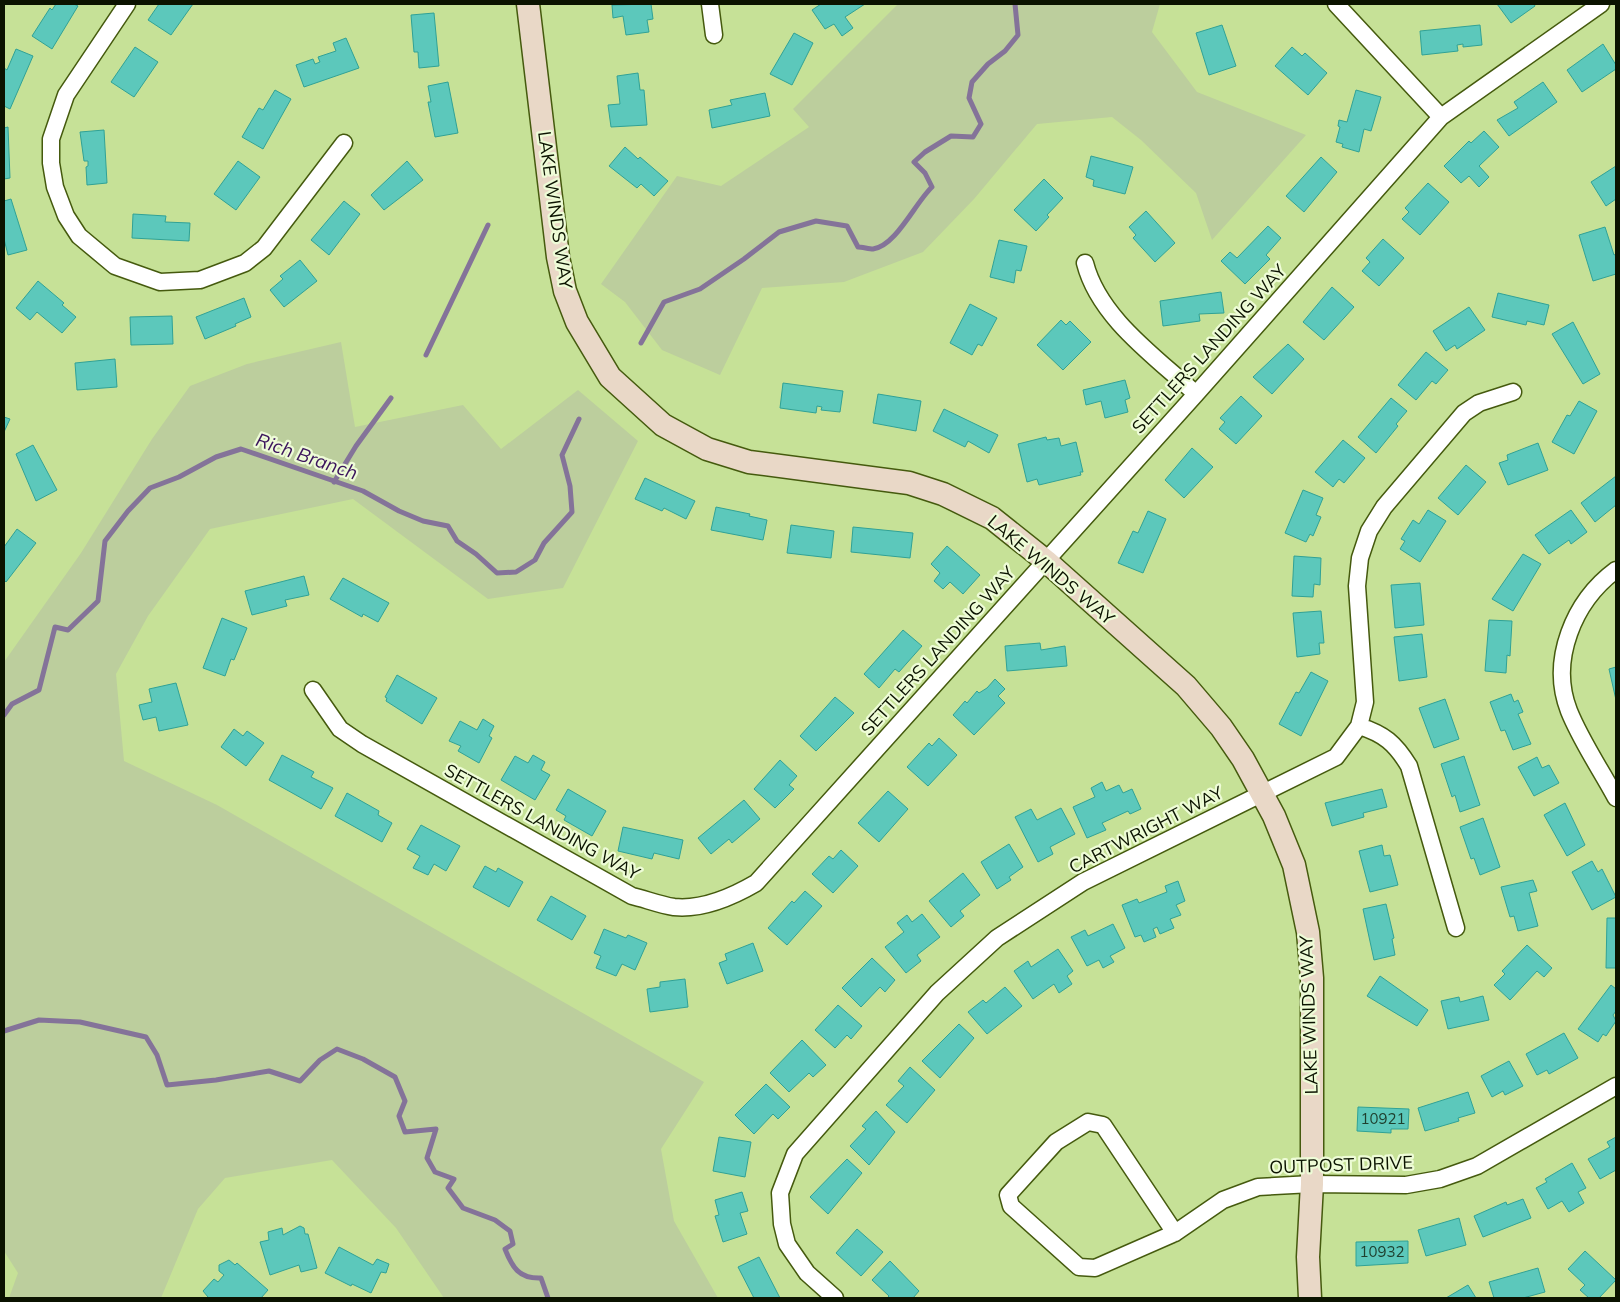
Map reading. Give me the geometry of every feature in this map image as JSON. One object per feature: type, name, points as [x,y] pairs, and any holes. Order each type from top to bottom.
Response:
[{"type":"street","points":[[127,4],[66,95],[51,140],[50,163],[55,187],[66,216],[79,236],[115,266],[160,282],[200,280],[245,263],[264,248],[344,143]]},
{"type":"street","name":"LAKE WINDS WAY","points":[[528,4],[558,257],[577,322],[610,377],[663,425],[707,449],[749,462],[909,483],[943,494],[992,518],[1046,561],[1186,686],[1221,727],[1243,759],[1262,795],[1294,865],[1308,932],[1312,978],[1312,1184],[1308,1257],[1310,1298]]},
{"type":"street","points":[[710,4],[714,36]]},
{"type":"street","points":[[1336,4],[1441,117]]},
{"type":"street","name":"SETTLERS LANDING WAY","points":[[313,690],[340,729],[370,749],[632,896],[674,907],[698,906],[734,896],[756,883],[1196,394],[1441,117],[1601,4]]},
{"type":"street","points":[[1085,263],[1089,279],[1100,298],[1125,328],[1196,394]]},
{"type":"street","name":"CARTWRIGHT WAY","points":[[836,1298],[807,1273],[787,1244],[782,1224],[780,1193],[795,1154],[937,993],[997,938],[1083,882],[1336,757],[1359,726],[1365,702],[1357,586],[1360,558],[1369,531],[1384,507],[1464,413],[1479,403],[1513,392]]},
{"type":"street","points":[[1616,570],[1606,578],[1579,610],[1575,618],[1565,642],[1563,689],[1569,711],[1616,798]]},
{"type":"street","points":[[1359,726],[1378,732],[1399,749],[1409,766],[1456,928]]},
{"type":"street","name":"OUTPOST DRIVE","points":[[1175,1233],[1103,1125],[1088,1122],[1056,1142],[1008,1196],[1011,1206],[1079,1267],[1095,1268],[1175,1233],[1223,1200],[1258,1187],[1312,1184],[1406,1185],[1440,1179],[1477,1166],[1616,1086]]},
{"type":"green space","points":[[898,4],[1160,4],[1152,32],[1197,92],[1306,135],[1212,240],[1196,193],[1141,140],[1112,117],[1037,124],[974,199],[923,252],[844,282],[762,288],[720,375],[662,350],[625,302],[601,284],[677,176],[721,186],[809,127],[793,109]]},
{"type":"green space","points":[[341,342],[355,427],[463,405],[501,449],[578,390],[638,441],[563,588],[488,599],[353,499],[210,529],[148,616],[116,674],[124,761],[217,805],[704,1082],[661,1149],[674,1221],[718,1298],[444,1298],[396,1228],[332,1160],[225,1178],[198,1209],[161,1298],[9,1298],[18,1273],[4,1251],[4,662],[81,553],[152,439],[190,386],[247,364]]},
{"type":"building","points":[[56,4],[74,4],[78,6],[52,49],[32,36],[50,8],[52,10]]},
{"type":"building","points":[[159,4],[193,4],[171,35],[148,20]]},
{"type":"building","points":[[651,4],[653,19],[647,20],[649,32],[626,35],[623,16],[613,18],[612,5]]},
{"type":"building","points":[[821,4],[865,4],[845,17],[853,28],[842,36],[834,24],[825,29],[812,10]]},
{"type":"building","points":[[1497,4],[1534,4],[1535,6],[1511,23]]},
{"type":"building","points":[[434,13],[439,66],[419,68],[418,52],[414,52],[411,15]]},
{"type":"building","points":[[1222,25],[1236,66],[1209,75],[1196,33]]},
{"type":"building","points":[[1480,25],[1482,45],[1463,47],[1463,44],[1457,45],[1458,51],[1422,55],[1420,31]]},
{"type":"building","points":[[794,33],[813,43],[792,85],[770,74]]},
{"type":"building","points":[[346,38],[359,68],[304,87],[296,65],[313,59],[315,64],[320,62],[318,57],[336,51],[333,43]]},
{"type":"building","points":[[1603,44],[1616,65],[1616,69],[1582,92],[1567,70]]},
{"type":"building","points":[[135,47],[158,62],[134,97],[111,82]]},
{"type":"building","points":[[1292,47],[1302,56],[1305,53],[1327,73],[1308,95],[1275,66]]},
{"type":"building","points":[[16,49],[33,56],[10,109],[4,106],[4,68],[7,70]]},
{"type":"building","points":[[638,73],[640,90],[644,90],[647,125],[611,127],[608,105],[620,104],[617,76]]},
{"type":"building","points":[[448,82],[458,133],[435,137],[428,102],[431,102],[428,86]]},
{"type":"building","points":[[1543,82],[1557,102],[1509,136],[1497,120],[1518,108],[1514,102]]},
{"type":"building","points":[[275,90],[291,99],[263,149],[242,137],[259,108],[263,110]]},
{"type":"building","points":[[1356,90],[1381,97],[1371,131],[1364,129],[1359,152],[1342,147],[1343,144],[1336,142],[1340,127],[1338,126],[1339,120],[1347,122]]},
{"type":"building","points":[[765,93],[770,116],[712,128],[709,110],[732,105],[730,100]]},
{"type":"building","points":[[8,127],[10,178],[4,179],[4,128]]},
{"type":"building","points":[[104,130],[107,183],[87,185],[86,167],[88,166],[88,161],[84,161],[80,132]]},
{"type":"building","points":[[1484,131],[1499,147],[1479,166],[1489,177],[1479,187],[1469,176],[1461,183],[1444,166],[1469,141],[1471,143]]},
{"type":"building","points":[[625,147],[668,181],[654,196],[641,184],[637,188],[609,166]]},
{"type":"building","points":[[1091,156],[1133,167],[1125,194],[1093,186],[1094,180],[1086,177]]},
{"type":"building","points":[[1321,157],[1337,172],[1304,212],[1286,196]]},
{"type":"building","points":[[238,161],[260,177],[236,210],[214,194]]},
{"type":"building","points":[[407,161],[423,180],[384,210],[371,195]]},
{"type":"building","points":[[1616,166],[1616,199],[1606,206],[1591,182]]},
{"type":"building","points":[[1044,179],[1063,198],[1047,215],[1049,217],[1036,231],[1014,210]]},
{"type":"building","points":[[1428,183],[1449,202],[1420,235],[1402,219],[1409,212],[1405,208]]},
{"type":"building","points":[[11,199],[27,250],[8,255],[4,239],[4,201]]},
{"type":"building","points":[[344,201],[360,214],[329,255],[311,240]]},
{"type":"building","points":[[1146,211],[1175,243],[1155,262],[1133,238],[1136,235],[1129,227]]},
{"type":"building","points":[[133,214],[166,216],[165,222],[190,223],[189,241],[132,238]]},
{"type":"building","points":[[1268,226],[1281,238],[1266,255],[1270,259],[1245,284],[1221,261],[1230,252],[1237,258]]},
{"type":"building","points":[[1605,227],[1614,255],[1616,254],[1616,274],[1593,281],[1579,235]]},
{"type":"building","points":[[1383,239],[1404,258],[1379,286],[1362,271],[1370,262],[1366,258]]},
{"type":"building","points":[[999,240],[1027,246],[1021,271],[1016,270],[1014,283],[990,277]]},
{"type":"building","points":[[300,260],[317,281],[284,307],[270,290],[283,279],[280,276]]},
{"type":"building","points":[[38,281],[64,303],[62,305],[76,317],[62,333],[37,312],[30,320],[16,308]]},
{"type":"building","points":[[1332,287],[1354,307],[1324,340],[1303,322]]},
{"type":"building","points":[[1221,292],[1224,313],[1199,314],[1200,321],[1163,326],[1160,301]]},
{"type":"building","points":[[1498,293],[1549,305],[1544,325],[1527,321],[1526,325],[1492,317]]},
{"type":"building","points":[[244,298],[251,317],[235,324],[236,326],[205,339],[196,317]]},
{"type":"building","points":[[970,304],[997,318],[982,346],[978,344],[972,355],[950,343]]},
{"type":"building","points":[[1469,307],[1485,330],[1457,349],[1455,345],[1446,351],[1433,331]]},
{"type":"building","points":[[172,316],[173,344],[131,345],[130,317]]},
{"type":"building","points":[[1061,320],[1066,325],[1070,321],[1091,342],[1063,370],[1037,345]]},
{"type":"building","points":[[1573,322],[1600,374],[1583,384],[1552,334]]},
{"type":"building","points":[[1288,344],[1304,359],[1272,394],[1253,377]]},
{"type":"building","points":[[1426,352],[1448,370],[1436,384],[1432,381],[1416,400],[1398,385]]},
{"type":"building","points":[[115,359],[117,387],[77,390],[75,363]]},
{"type":"building","points":[[1125,380],[1130,398],[1125,400],[1128,412],[1105,418],[1101,401],[1086,405],[1083,390]]},
{"type":"building","points":[[783,383],[843,391],[840,412],[821,410],[822,407],[817,406],[816,413],[780,408]]},
{"type":"building","points":[[878,394],[921,401],[916,431],[873,423]]},
{"type":"building","points":[[1241,396],[1262,416],[1236,444],[1219,429],[1225,422],[1220,418]]},
{"type":"building","points":[[1391,398],[1407,411],[1396,424],[1398,426],[1376,453],[1358,437]]},
{"type":"building","points":[[1579,401],[1597,411],[1574,454],[1552,442],[1567,415],[1570,416]]},
{"type":"building","points":[[944,409],[998,435],[989,453],[968,441],[965,447],[933,431]]},
{"type":"building","points":[[4,417],[10,419],[4,432]]},
{"type":"building","points":[[1046,437],[1047,440],[1059,438],[1061,446],[1076,442],[1083,472],[1080,472],[1081,475],[1039,485],[1037,479],[1027,482],[1018,444]]},
{"type":"building","points":[[1343,440],[1365,458],[1344,483],[1339,479],[1333,487],[1315,472]]},
{"type":"building","points":[[1538,443],[1548,470],[1508,485],[1499,463],[1508,460],[1507,455]]},
{"type":"building","points":[[33,445],[57,490],[36,501],[16,454]]},
{"type":"building","points":[[1192,448],[1213,467],[1184,498],[1165,480]]},
{"type":"building","points":[[1466,465],[1486,482],[1458,515],[1438,498]]},
{"type":"building","points":[[1616,476],[1616,505],[1595,522],[1581,503]]},
{"type":"building","points":[[645,478],[695,501],[686,519],[664,508],[662,511],[635,499]]},
{"type":"building","points":[[1303,490],[1323,498],[1316,515],[1321,517],[1313,536],[1310,534],[1306,542],[1285,533]]},
{"type":"building","points":[[716,507],[750,514],[749,516],[767,520],[763,540],[711,530]]},
{"type":"building","points":[[1428,510],[1446,521],[1420,562],[1400,549],[1405,541],[1401,539],[1413,520],[1419,524]]},
{"type":"building","points":[[1571,510],[1587,532],[1571,544],[1569,540],[1549,554],[1535,535]]},
{"type":"building","points":[[1148,511],[1166,519],[1143,573],[1118,563],[1133,531],[1138,533]]},
{"type":"building","points":[[791,525],[834,531],[831,558],[787,553]]},
{"type":"building","points":[[853,527],[913,533],[910,558],[851,552]]},
{"type":"building","points":[[17,529],[36,543],[6,582],[4,580],[4,547]]},
{"type":"building","points":[[947,546],[980,575],[963,594],[950,582],[943,589],[934,581],[940,573],[931,564]]},
{"type":"building","points":[[1523,554],[1541,564],[1513,611],[1492,599]]},
{"type":"building","points":[[1294,556],[1321,558],[1320,585],[1314,584],[1313,597],[1292,596]]},
{"type":"building","points":[[304,576],[309,595],[285,600],[287,606],[252,615],[245,591]]},
{"type":"building","points":[[343,578],[389,603],[378,622],[363,614],[362,617],[330,599]]},
{"type":"building","points":[[1420,583],[1424,625],[1395,628],[1391,585]]},
{"type":"building","points":[[1321,611],[1324,643],[1319,643],[1320,654],[1297,657],[1293,613]]},
{"type":"building","points":[[222,618],[247,628],[234,660],[231,659],[225,676],[203,668]]},
{"type":"building","points":[[1489,620],[1512,621],[1510,656],[1507,655],[1506,673],[1485,671]]},
{"type":"building","points":[[903,630],[922,646],[899,672],[895,669],[879,688],[864,674]]},
{"type":"building","points":[[1422,634],[1427,677],[1399,681],[1394,637]]},
{"type":"building","points":[[1040,643],[1041,650],[1065,646],[1067,666],[1007,671],[1005,646]]},
{"type":"building","points":[[1616,667],[1616,700],[1609,669]]},
{"type":"building","points":[[1311,672],[1328,681],[1301,736],[1279,724],[1296,692],[1299,693]]},
{"type":"building","points":[[397,675],[437,698],[422,724],[386,701],[387,698],[385,697]]},
{"type":"building","points":[[995,679],[1005,689],[998,696],[1005,703],[974,735],[953,715],[965,701],[967,703],[977,691],[979,693],[987,688]]},
{"type":"building","points":[[176,683],[188,725],[159,731],[156,717],[143,720],[139,705],[152,702],[149,689]]},
{"type":"building","points":[[1511,694],[1514,702],[1518,700],[1523,712],[1518,714],[1531,744],[1513,750],[1505,730],[1501,731],[1490,702]]},
{"type":"building","points":[[835,697],[854,713],[816,751],[800,736]]},
{"type":"building","points":[[1445,699],[1459,739],[1434,748],[1419,708]]},
{"type":"building","points":[[483,719],[494,726],[489,736],[492,738],[479,763],[458,751],[461,746],[449,741],[460,721],[477,730]]},
{"type":"building","points":[[234,729],[243,736],[247,731],[264,743],[246,766],[221,747]]},
{"type":"building","points":[[939,738],[957,755],[928,786],[907,767],[929,743],[932,746]]},
{"type":"building","points":[[282,755],[314,772],[311,777],[333,788],[321,809],[269,780]]},
{"type":"building","points":[[533,755],[545,762],[541,770],[550,775],[535,800],[501,780],[515,756],[528,763]]},
{"type":"building","points":[[1464,756],[1480,805],[1460,812],[1455,795],[1452,797],[1441,764]]},
{"type":"building","points":[[1537,757],[1542,768],[1549,765],[1559,783],[1534,796],[1518,767]]},
{"type":"building","points":[[780,760],[797,776],[789,785],[794,789],[775,808],[754,789]]},
{"type":"building","points":[[1102,782],[1106,791],[1119,785],[1123,793],[1132,789],[1141,809],[1130,814],[1128,811],[1102,823],[1106,830],[1087,838],[1073,807],[1095,797],[1091,788]]},
{"type":"building","points":[[568,789],[606,811],[592,836],[564,820],[566,816],[556,810]]},
{"type":"building","points":[[1382,789],[1387,807],[1363,813],[1364,817],[1332,826],[1325,803]]},
{"type":"building","points":[[888,791],[908,809],[879,842],[858,823]]},
{"type":"building","points":[[347,793],[379,811],[378,815],[392,823],[382,842],[335,816]]},
{"type":"building","points":[[744,800],[760,819],[732,843],[729,839],[711,854],[698,838]]},
{"type":"building","points":[[1565,803],[1585,845],[1567,856],[1544,815]]},
{"type":"building","points":[[1061,808],[1075,834],[1050,847],[1053,854],[1038,862],[1015,817],[1031,809],[1037,820]]},
{"type":"building","points":[[1483,818],[1500,867],[1480,875],[1474,858],[1471,859],[1460,827]]},
{"type":"building","points":[[421,825],[460,846],[446,871],[434,864],[428,875],[413,868],[420,856],[407,849]]},
{"type":"building","points":[[623,827],[683,840],[679,859],[654,853],[652,859],[618,851]]},
{"type":"building","points":[[1009,844],[1023,867],[1009,877],[1011,880],[997,889],[981,862]]},
{"type":"building","points":[[1382,845],[1384,856],[1390,855],[1398,885],[1370,892],[1359,851]]},
{"type":"building","points":[[841,850],[858,866],[833,893],[812,874],[829,856],[833,859]]},
{"type":"building","points":[[1592,861],[1598,872],[1602,869],[1616,897],[1592,910],[1572,872]]},
{"type":"building","points":[[485,866],[496,872],[498,868],[523,882],[509,907],[473,887]]},
{"type":"building","points":[[963,873],[980,895],[960,911],[964,916],[951,927],[929,901]]},
{"type":"building","points":[[1533,880],[1537,891],[1529,893],[1538,926],[1518,931],[1514,916],[1510,917],[1501,887]]},
{"type":"building","points":[[1178,881],[1185,901],[1176,905],[1181,915],[1170,919],[1174,928],[1160,934],[1157,927],[1153,929],[1156,937],[1144,942],[1141,935],[1135,937],[1122,905],[1137,899],[1139,903],[1167,892],[1165,886]]},
{"type":"building","points":[[805,891],[822,906],[787,945],[768,928],[792,901],[794,903]]},
{"type":"building","points":[[551,896],[586,916],[572,940],[537,920]]},
{"type":"building","points":[[1386,904],[1394,938],[1392,939],[1395,955],[1374,960],[1363,909]]},
{"type":"building","points":[[922,914],[940,937],[917,955],[921,961],[906,973],[885,947],[904,932],[897,923],[907,915],[912,922]]},
{"type":"building","points":[[1607,918],[1616,918],[1616,968],[1606,968]]},
{"type":"building","points":[[1113,924],[1125,948],[1110,956],[1114,962],[1103,968],[1099,960],[1087,966],[1071,937],[1085,930],[1088,936]]},
{"type":"building","points":[[604,929],[626,938],[628,935],[647,943],[635,970],[622,964],[616,976],[596,968],[601,956],[594,953]]},
{"type":"building","points":[[753,943],[763,971],[727,984],[719,963],[727,960],[725,954]]},
{"type":"building","points":[[1527,945],[1552,968],[1544,977],[1537,971],[1510,1000],[1494,985],[1505,974],[1502,971]]},
{"type":"building","points":[[1058,949],[1073,971],[1067,976],[1072,984],[1059,993],[1054,984],[1033,999],[1014,971],[1028,961],[1031,967]]},
{"type":"building","points":[[872,958],[895,980],[885,992],[880,987],[861,1007],[842,988]]},
{"type":"building","points":[[1380,976],[1428,1010],[1417,1026],[1367,996]]},
{"type":"building","points":[[685,979],[688,1007],[650,1012],[647,989],[660,987],[660,982]]},
{"type":"building","points":[[1611,985],[1616,989],[1616,1011],[1613,1015],[1616,1021],[1606,1036],[1603,1034],[1598,1042],[1578,1029]]},
{"type":"building","points":[[1005,987],[1022,1006],[987,1034],[968,1012],[983,1000],[986,1003]]},
{"type":"building","points":[[1483,996],[1489,1020],[1448,1029],[1441,1001],[1459,997],[1460,1002]]},
{"type":"building","points":[[838,1005],[862,1026],[851,1039],[847,1035],[835,1048],[815,1030]]},
{"type":"building","points":[[959,1024],[974,1038],[940,1078],[922,1061]]},
{"type":"building","points":[[1564,1033],[1578,1058],[1549,1074],[1547,1070],[1537,1075],[1526,1054]]},
{"type":"building","points":[[802,1040],[826,1065],[813,1077],[809,1073],[789,1092],[770,1073]]},
{"type":"building","points":[[1509,1061],[1523,1086],[1505,1095],[1503,1091],[1492,1097],[1481,1076]]},
{"type":"building","points":[[910,1067],[935,1090],[907,1123],[886,1105],[904,1086],[898,1081]]},
{"type":"building","points":[[766,1084],[790,1107],[778,1119],[773,1114],[754,1134],[735,1115]]},
{"type":"building","points":[[1468,1092],[1475,1113],[1458,1118],[1459,1121],[1425,1131],[1418,1108]]},
{"type":"building","points":[[1358,1107],[1409,1109],[1408,1129],[1391,1129],[1391,1133],[1357,1131]]},
{"type":"building","points":[[876,1111],[895,1132],[869,1165],[850,1146],[866,1129],[862,1126]]},
{"type":"building","points":[[719,1137],[751,1142],[745,1177],[713,1171]]},
{"type":"building","points":[[1616,1137],[1616,1170],[1600,1179],[1588,1159],[1610,1147],[1607,1142]]},
{"type":"building","points":[[847,1159],[862,1173],[828,1214],[810,1197]]},
{"type":"building","points":[[1572,1163],[1586,1188],[1578,1192],[1584,1203],[1569,1212],[1562,1201],[1548,1209],[1536,1188],[1547,1182],[1545,1179]]},
{"type":"building","points":[[742,1192],[748,1211],[740,1213],[747,1234],[723,1242],[715,1216],[719,1215],[715,1200]]},
{"type":"building","points":[[1523,1199],[1531,1218],[1483,1237],[1474,1216],[1506,1202],[1507,1205]]},
{"type":"building","points":[[1459,1218],[1466,1245],[1426,1256],[1418,1230]]},
{"type":"building","points":[[300,1226],[304,1228],[305,1234],[308,1234],[317,1268],[301,1272],[299,1265],[270,1275],[260,1242],[269,1240],[268,1232],[282,1228],[283,1235]]},
{"type":"building","points":[[857,1229],[883,1252],[861,1276],[836,1253]]},
{"type":"building","points":[[1408,1241],[1408,1263],[1356,1266],[1356,1242]]},
{"type":"building","points":[[339,1247],[373,1265],[377,1259],[389,1264],[386,1273],[381,1272],[371,1293],[352,1284],[351,1286],[325,1273]]},
{"type":"building","points":[[1585,1251],[1616,1280],[1599,1298],[1589,1298],[1580,1290],[1585,1285],[1568,1269]]},
{"type":"building","points":[[759,1257],[780,1298],[754,1298],[738,1267]]},
{"type":"building","points":[[229,1260],[235,1265],[237,1263],[268,1290],[261,1298],[206,1298],[208,1297],[203,1291],[214,1279],[218,1282],[224,1275],[219,1271],[219,1265]]},
{"type":"building","points":[[890,1261],[919,1291],[913,1298],[887,1298],[889,1296],[872,1280]]},
{"type":"building","points":[[1538,1268],[1545,1292],[1523,1298],[1494,1298],[1489,1282]]},
{"type":"building","points":[[1468,1285],[1476,1298],[1446,1298]]},
{"type":"waterway","points":[[641,343],[664,302],[700,289],[779,232],[816,221],[847,226],[858,247],[873,249],[890,240],[932,187],[925,173],[914,162],[925,152],[951,136],[973,137],[981,124],[969,98],[972,82],[988,64],[1005,51],[1018,35],[1015,4]]},
{"type":"waterway","points":[[426,355],[488,225]]},
{"type":"waterway","points":[[334,482],[356,446],[391,398]]},
{"type":"waterway","name":"Rich Branch","points":[[4,715],[12,704],[39,690],[55,627],[68,630],[98,601],[105,541],[128,511],[150,488],[179,477],[216,457],[241,449],[363,491],[399,511],[423,521],[448,526],[457,541],[476,554],[497,573],[516,572],[535,560],[544,543],[572,512],[570,486],[562,455],[579,419]]},
{"type":"waterway","points":[[4,1031],[39,1020],[80,1022],[146,1037],[157,1055],[167,1085],[216,1080],[269,1071],[300,1081],[320,1060],[337,1049],[363,1059],[395,1077],[405,1101],[399,1116],[405,1132],[436,1129],[427,1158],[435,1172],[454,1179],[448,1188],[463,1208],[495,1220],[510,1231],[513,1244],[505,1249],[510,1261],[517,1271],[522,1274],[533,1278],[541,1278],[548,1298]]}]
